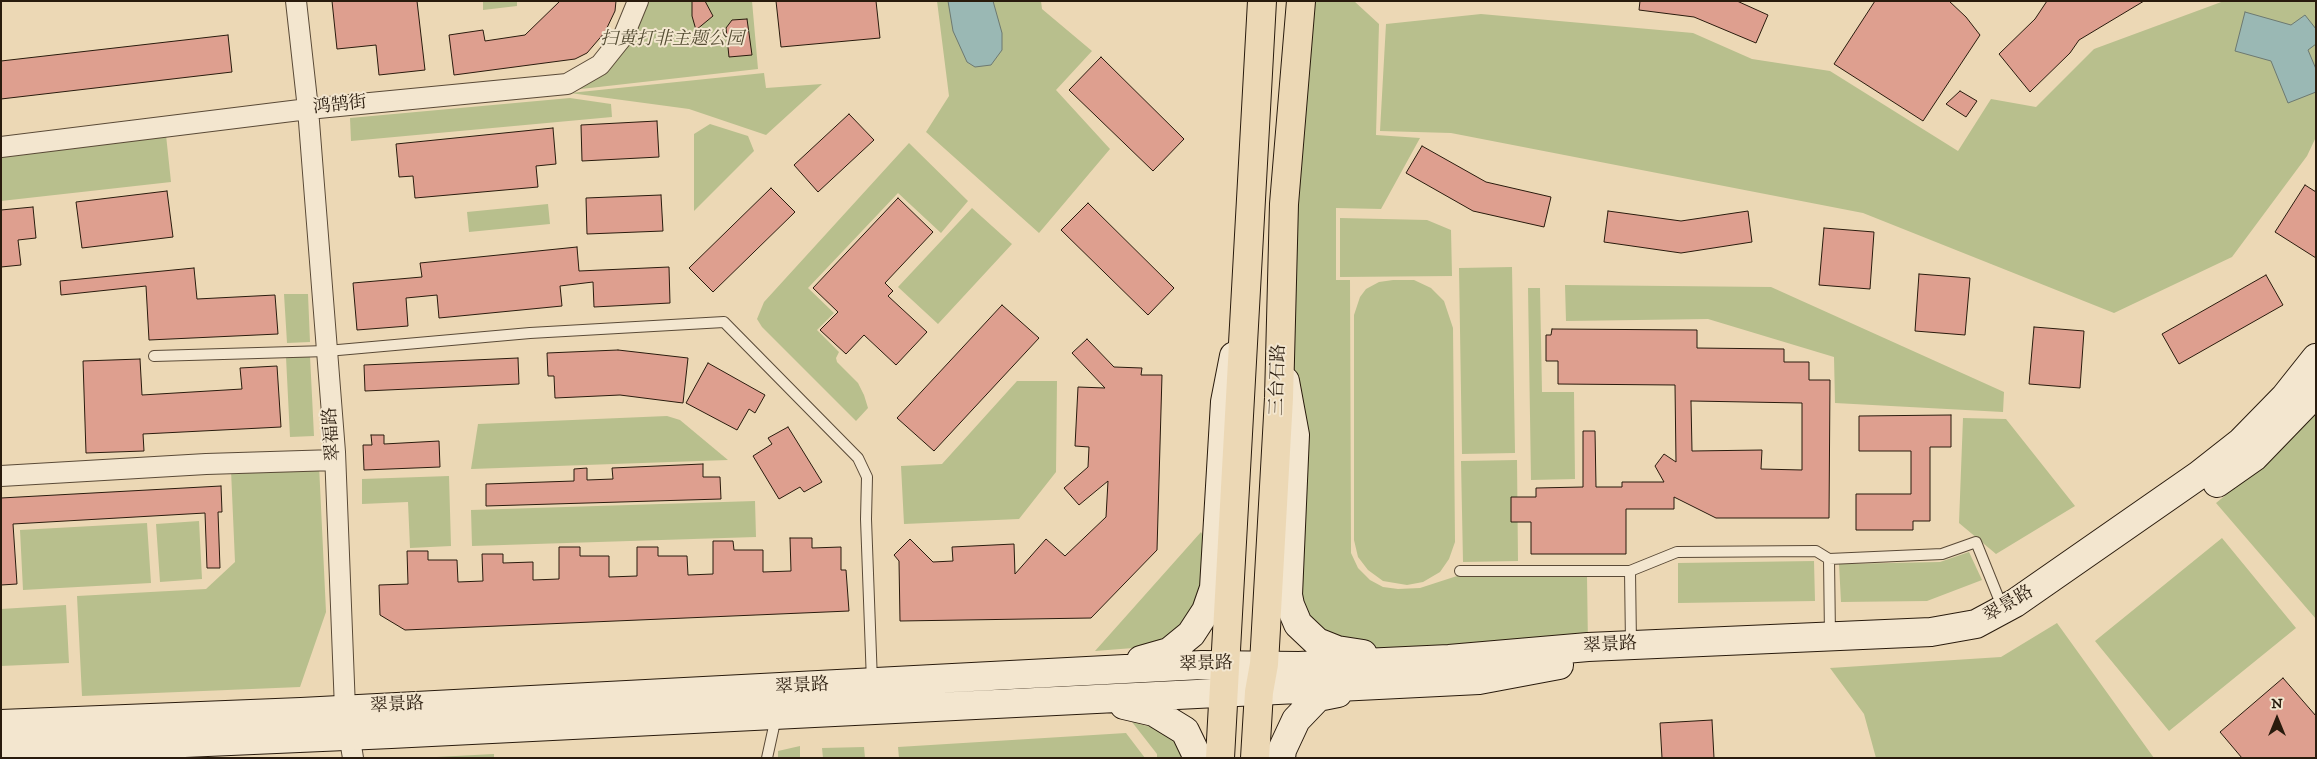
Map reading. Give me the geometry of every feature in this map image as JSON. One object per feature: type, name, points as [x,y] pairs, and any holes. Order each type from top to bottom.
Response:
[{"type":"main road","points":[[1220,758],[1262,1]]},
{"type":"main road","name":"三台石路","points":[[1255,758],[1259,692],[1264,664],[1280,347],[1284,204],[1301,1]]},
{"type":"main road","points":[[1107,669],[1169,652],[1191,634],[1206,611],[1214,588],[1225,402],[1246,301]]},
{"type":"main road","points":[[1280,347],[1295,435],[1288,595],[1298,624],[1317,642],[1337,650],[1368,655],[1449,659]]},
{"type":"main road","name":"翠景路","points":[[1,724],[872,683],[1107,669],[1264,664],[1288,667],[1449,659],[1631,645],[1931,632],[1976,624],[2003,609],[2191,481],[2234,448],[2285,397],[2316,358]]},
{"type":"main road","name":"翠景路","points":[[1,751],[351,747],[777,715],[1479,680],[1564,664],[1938,648],[1985,635],[2025,614],[2254,457],[2316,393]]},
{"type":"main road","points":[[1281,758],[1282,750],[1296,720],[1318,697],[1382,685]]},
{"type":"main road","points":[[1098,699],[1154,712],[1185,731],[1198,758]]},
{"type":"street","name":"翠福路","points":[[296,1],[308,110],[327,351],[335,460],[345,708],[351,747]]},
{"type":"street","name":"鸿鹄街","points":[[1,148],[308,110],[567,84],[600,65],[624,35],[638,1]]},
{"type":"street","points":[[1,476],[206,464],[335,460]]},
{"type":"lane","points":[[154,356],[327,351],[530,333],[724,322],[858,458],[867,477],[866,520],[872,683]]},
{"type":"lane","points":[[1460,571],[1630,571],[1677,552],[1816,551],[1829,560],[1942,554],[1976,542],[2003,609]]},
{"type":"lane","points":[[1829,560],[1830,636]]},
{"type":"lane","points":[[1630,571],[1631,645]]},
{"type":"lane","points":[[767,758],[777,715]]},
{"type":"green space","points":[[483,1],[517,1],[517,6],[483,10]]},
{"type":"green space","name":"扫黄打非主题公园","points":[[648,1],[752,1],[758,69],[572,90]]},
{"type":"green space","points":[[937,1],[1041,1],[1042,9],[1092,51],[1056,90],[1110,149],[1039,233],[926,132],[949,96]]},
{"type":"green space","points":[[1301,1],[1354,1],[1379,24],[1376,135],[1420,138],[1381,209],[1336,208],[1336,280],[1350,280],[1351,553],[1358,568],[1370,580],[1383,587],[1398,589],[1420,588],[1457,576],[1587,576],[1588,646],[1368,655],[1304,631],[1280,347]]},
{"type":"green space","points":[[2224,1],[2316,1],[2316,137],[2307,156],[2232,257],[2114,313],[1863,213],[1451,133],[1380,131],[1386,24],[1481,14],[1693,33],[1752,59],[1830,71],[1958,151],[1991,99],[2036,107],[2094,49]]},
{"type":"green space","points":[[764,73],[766,88],[822,84],[766,135],[689,109],[570,93]]},
{"type":"green space","points":[[570,98],[611,104],[612,117],[351,141],[350,118]]},
{"type":"green space","points":[[710,124],[748,136],[754,151],[694,211],[694,134]]},
{"type":"green space","points":[[166,135],[171,182],[1,201],[1,154]]},
{"type":"green space","points":[[909,143],[968,201],[941,233],[898,193],[808,288],[834,313],[817,330],[839,352],[836,358],[837,362],[858,383],[864,395],[868,408],[856,421],[762,327],[757,319],[764,302]]},
{"type":"green space","points":[[548,204],[550,224],[469,232],[467,212]]},
{"type":"green space","points":[[972,208],[1012,244],[938,324],[898,287]]},
{"type":"green space","points":[[1340,218],[1427,220],[1451,230],[1452,276],[1340,277]]},
{"type":"green space","points":[[1512,267],[1515,453],[1462,454],[1459,268]]},
{"type":"green space","points":[[1414,280],[1431,288],[1444,301],[1453,328],[1455,542],[1449,559],[1440,572],[1423,582],[1407,585],[1383,581],[1368,570],[1358,557],[1354,540],[1354,315],[1360,297],[1366,289],[1379,282]]},
{"type":"green space","points":[[1565,285],[1771,287],[2004,392],[2003,412],[1835,403],[1834,357],[1708,319],[1566,321]]},
{"type":"green space","points":[[1528,288],[1540,288],[1542,392],[1574,392],[1575,479],[1531,480]]},
{"type":"green space","points":[[284,294],[308,294],[310,342],[287,343]]},
{"type":"green space","points":[[310,356],[314,436],[290,437],[286,357]]},
{"type":"green space","points":[[1017,381],[1057,381],[1056,472],[1019,519],[904,524],[901,466],[942,464]]},
{"type":"green space","points":[[2316,412],[2316,619],[2216,503],[2260,467]]},
{"type":"green space","points":[[667,416],[680,420],[728,460],[471,469],[478,424]]},
{"type":"green space","points":[[1963,418],[2006,419],[2075,506],[1996,554],[1959,523]]},
{"type":"green space","points":[[1517,460],[1518,561],[1463,562],[1461,461]]},
{"type":"green space","points":[[319,465],[326,612],[300,687],[82,696],[77,596],[206,589],[235,562],[231,470]]},
{"type":"green space","points":[[449,476],[451,546],[410,548],[408,502],[362,504],[362,479]]},
{"type":"green space","points":[[755,501],[756,537],[472,546],[471,510]]},
{"type":"green space","points":[[199,521],[202,579],[160,582],[156,524]]},
{"type":"green space","points":[[147,523],[151,583],[23,590],[20,530]]},
{"type":"green space","points":[[1201,532],[1209,547],[1206,586],[1182,630],[1159,646],[1095,651]]},
{"type":"green space","points":[[2222,538],[2296,628],[2169,731],[2095,641]]},
{"type":"green space","points":[[1969,552],[1982,580],[1927,601],[1841,602],[1839,564],[1940,562]]},
{"type":"green space","points":[[1814,561],[1815,601],[1678,603],[1678,563]]},
{"type":"green space","points":[[66,605],[69,663],[1,666],[1,609]]},
{"type":"green space","points":[[2057,623],[2154,758],[1876,758],[1864,714],[1830,668],[2001,657]]},
{"type":"green space","points":[[1132,722],[1173,733],[1187,758],[1157,758],[1157,754]]},
{"type":"green space","points":[[1126,733],[1145,758],[899,758],[898,747]]},
{"type":"green space","points":[[800,746],[800,758],[778,758],[778,751]]},
{"type":"green space","points":[[864,747],[865,758],[823,758],[822,748]]},
{"type":"green space","points":[[494,754],[494,758],[417,758]]},
{"type":"water","points":[[948,1],[993,1],[1002,33],[1002,50],[991,65],[975,67],[967,62],[953,31]]},
{"type":"water","points":[[2245,12],[2291,25],[2305,15],[2316,29],[2316,44],[2308,50],[2316,69],[2316,92],[2288,103],[2271,61],[2235,51]]},
{"type":"building","points":[[332,1],[417,1],[425,70],[379,75],[376,45],[337,49]]},
{"type":"building","points":[[560,1],[616,1],[615,11],[605,32],[587,53],[575,59],[454,75],[449,35],[483,30],[485,41],[525,35]]},
{"type":"building","points":[[692,1],[705,1],[713,16],[696,30],[692,16]]},
{"type":"building","points":[[776,1],[876,1],[880,38],[781,47]]},
{"type":"building","points":[[1640,1],[1737,1],[1768,15],[1756,43],[1694,17],[1639,10]]},
{"type":"building","points":[[1875,1],[1949,1],[1966,17],[1980,35],[1923,121],[1834,64]]},
{"type":"building","points":[[2047,1],[2144,1],[2079,40],[2070,53],[2030,92],[1999,54],[2035,19]]},
{"type":"building","points":[[747,19],[752,55],[729,57],[726,28],[732,20]]},
{"type":"building","points":[[228,35],[232,72],[1,99],[1,61]]},
{"type":"building","points":[[1101,57],[1184,139],[1153,171],[1069,90]]},
{"type":"building","points":[[1960,91],[1977,101],[1966,117],[1946,104]]},
{"type":"building","points":[[849,114],[874,140],[818,192],[794,165]]},
{"type":"building","points":[[657,121],[659,157],[582,161],[581,125]]},
{"type":"building","points":[[553,128],[556,164],[536,166],[538,187],[415,198],[413,176],[399,177],[396,144]]},
{"type":"building","points":[[1422,146],[1486,182],[1551,197],[1544,227],[1473,211],[1406,173]]},
{"type":"building","points":[[2305,185],[2316,192],[2316,258],[2275,232]]},
{"type":"building","points":[[771,188],[795,212],[713,292],[689,268]]},
{"type":"building","points":[[167,191],[173,237],[82,248],[76,202]]},
{"type":"building","points":[[661,195],[663,231],[587,234],[586,198]]},
{"type":"building","points":[[898,198],[933,232],[885,283],[893,291],[888,296],[927,332],[896,365],[864,335],[846,354],[820,330],[838,312],[813,288]]},
{"type":"building","points":[[1088,203],[1174,288],[1148,315],[1061,230]]},
{"type":"building","points":[[33,207],[36,238],[18,240],[21,265],[1,267],[1,210]]},
{"type":"building","points":[[1608,211],[1681,221],[1748,211],[1752,242],[1681,253],[1604,242]]},
{"type":"building","points":[[1824,228],[1874,232],[1870,289],[1819,285]]},
{"type":"building","points":[[577,247],[579,271],[669,267],[670,303],[594,307],[593,282],[560,286],[562,306],[439,318],[437,295],[406,298],[408,326],[357,330],[353,283],[422,277],[420,263]]},
{"type":"building","points":[[194,268],[197,299],[275,295],[278,334],[149,340],[146,286],[61,295],[60,281]]},
{"type":"building","points":[[1919,274],[1970,278],[1965,335],[1915,331]]},
{"type":"building","points":[[2266,275],[2283,305],[2179,364],[2162,334]]},
{"type":"building","points":[[1002,305],[1039,338],[934,451],[897,418]]},
{"type":"building","points":[[2034,327],[2084,331],[2080,388],[2029,384]]},
{"type":"building","points":[[1552,329],[1697,330],[1697,348],[1784,349],[1784,362],[1809,362],[1809,380],[1830,380],[1829,518],[1716,518],[1674,497],[1674,509],[1626,509],[1626,554],[1531,554],[1531,522],[1511,522],[1511,497],[1536,497],[1536,488],[1583,487],[1583,431],[1595,431],[1596,487],[1622,487],[1622,482],[1664,482],[1655,466],[1664,454],[1676,462],[1675,385],[1558,384],[1558,361],[1546,361],[1546,335],[1551,335]],"holes":[[[1691,401],[1802,403],[1802,470],[1761,469],[1762,450],[1692,451]]]},
{"type":"building","points":[[1087,339],[1114,367],[1142,368],[1141,375],[1162,375],[1157,550],[1091,618],[900,621],[899,561],[894,555],[910,539],[933,562],[953,561],[952,547],[1014,544],[1015,574],[1046,539],[1065,556],[1106,517],[1108,481],[1079,505],[1064,488],[1088,467],[1089,447],[1075,446],[1078,387],[1105,388],[1072,353]]},
{"type":"building","points":[[618,350],[688,358],[683,403],[620,395],[555,398],[554,376],[548,376],[547,353]]},
{"type":"building","points":[[518,358],[519,384],[365,391],[364,365]]},
{"type":"building","points":[[140,359],[142,395],[242,389],[240,368],[277,366],[281,427],[143,434],[144,451],[86,453],[83,361]]},
{"type":"building","points":[[708,363],[765,395],[755,413],[749,409],[737,430],[686,403]]},
{"type":"building","points":[[1951,415],[1951,447],[1930,447],[1930,521],[1913,521],[1913,530],[1856,530],[1856,494],[1911,494],[1911,451],[1859,451],[1859,416]]},
{"type":"building","points":[[788,427],[822,482],[804,492],[800,487],[779,499],[753,456],[772,444],[768,438]]},
{"type":"building","points":[[371,435],[384,435],[384,444],[439,441],[440,467],[364,470],[363,445],[372,445]]},
{"type":"building","points":[[703,464],[703,477],[720,477],[721,499],[486,506],[486,484],[574,481],[574,469],[587,468],[587,480],[613,479],[612,468]]},
{"type":"building","points":[[221,486],[222,512],[218,512],[220,568],[207,568],[205,513],[13,524],[17,584],[1,585],[1,498]]},
{"type":"building","points":[[790,538],[812,538],[812,548],[841,547],[841,570],[846,570],[849,611],[405,630],[380,615],[379,585],[408,584],[407,551],[428,551],[428,560],[457,560],[458,582],[483,581],[482,554],[503,554],[503,563],[533,562],[533,580],[559,579],[559,547],[580,547],[580,556],[609,556],[609,577],[637,576],[637,547],[658,547],[658,556],[687,556],[688,575],[713,574],[713,541],[733,541],[734,550],[763,550],[763,572],[791,571]]},
{"type":"building","points":[[2283,678],[2316,716],[2316,758],[2242,758],[2220,732]]},
{"type":"building","points":[[1712,720],[1714,758],[1662,758],[1660,723]]}]
